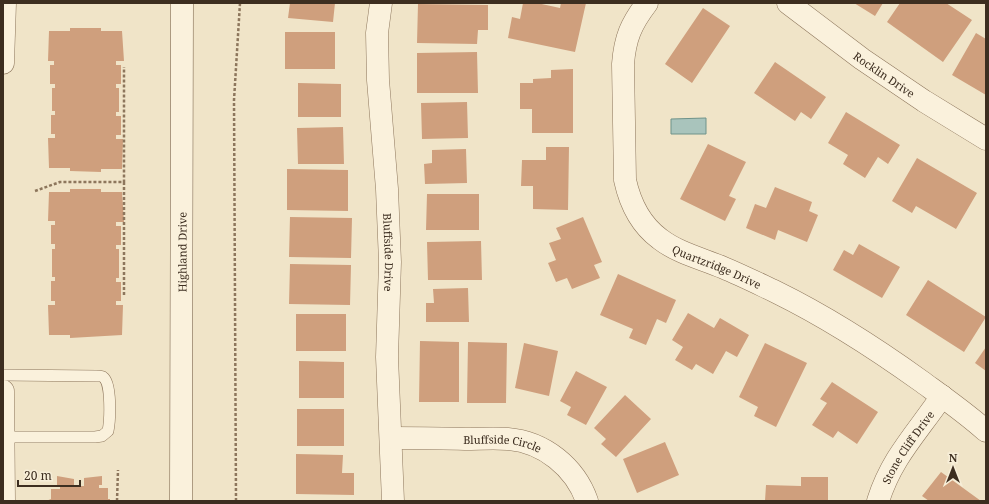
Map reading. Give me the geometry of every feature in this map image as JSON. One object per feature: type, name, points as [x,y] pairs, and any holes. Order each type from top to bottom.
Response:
[{"type":"street","points":[[3,63],[5,3]]},
{"type":"street","name":"Highland Drive","points":[[181,501],[182,3]]},
{"type":"street","name":"Bluffside Drive","points":[[381,3],[377,33],[378,80],[387,189],[390,262],[387,358],[388,413],[392,438],[393,501]]},
{"type":"street","name":"Quartzridge Drive","points":[[647,3],[629,29],[624,46],[623,64],[625,180],[629,197],[647,226],[660,239],[677,249],[725,268],[778,293],[833,324],[889,358],[942,396],[986,431]]},
{"type":"street","name":"Rocklin Drive","points":[[788,3],[862,59],[924,102],[986,139]]},
{"type":"street","points":[[3,391],[4,501]]},
{"type":"street","name":"Stone Cliff Drive","points":[[878,501],[885,479],[900,454],[942,396]]},
{"type":"street","name":"Bluffside Circle","points":[[392,438],[508,439],[532,444],[553,455],[570,470],[582,488],[587,501]]},
{"type":"lane","points":[[3,375],[103,377],[107,382],[109,422],[108,431],[102,436],[4,437]]},
{"type":"path","points":[[236,501],[234,100],[240,3]]},
{"type":"path","points":[[124,66],[124,295]]},
{"type":"path","points":[[35,191],[60,182],[124,182]]},
{"type":"path","points":[[117,501],[118,470]]},
{"type":"water","points":[[706,118],[706,134],[671,134],[671,119]]},
{"type":"building","points":[[290,3],[335,3],[333,22],[288,18]]},
{"type":"building","points":[[523,3],[537,3],[560,8],[561,3],[586,3],[575,52],[508,38],[512,17],[520,19]]},
{"type":"building","points":[[854,3],[883,3],[875,16]]},
{"type":"building","points":[[900,3],[946,3],[972,20],[943,62],[887,22]]},
{"type":"building","points":[[418,4],[488,5],[488,30],[478,30],[477,44],[417,43]]},
{"type":"building","points":[[703,8],[730,26],[692,83],[665,64]]},
{"type":"building","points":[[70,28],[101,28],[101,31],[122,31],[124,61],[116,61],[116,65],[121,65],[121,84],[116,84],[116,88],[119,88],[119,112],[116,112],[116,116],[121,116],[121,135],[116,135],[116,139],[123,139],[122,169],[101,169],[101,172],[70,171],[70,168],[49,168],[48,138],[55,138],[55,134],[51,134],[51,115],[55,115],[55,111],[52,111],[52,88],[55,88],[55,84],[50,84],[50,65],[54,65],[54,61],[48,61],[49,31],[70,31]]},
{"type":"building","points":[[285,32],[335,32],[335,69],[285,69]]},
{"type":"building","points":[[976,33],[986,39],[986,95],[952,75]]},
{"type":"building","points":[[477,52],[478,93],[417,93],[417,53]]},
{"type":"building","points":[[775,62],[826,97],[811,119],[801,112],[795,121],[754,93]]},
{"type":"building","points":[[573,69],[573,133],[532,133],[532,109],[520,109],[520,83],[533,83],[533,79],[551,78],[551,70]]},
{"type":"building","points":[[298,83],[341,84],[341,117],[298,117]]},
{"type":"building","points":[[467,102],[468,138],[422,139],[421,103]]},
{"type":"building","points":[[846,112],[900,145],[888,164],[878,157],[865,178],[843,164],[848,155],[828,143]]},
{"type":"building","points":[[343,127],[344,164],[298,164],[297,128]]},
{"type":"building","points":[[708,144],[746,162],[729,196],[736,199],[725,221],[680,199]]},
{"type":"building","points":[[546,147],[569,147],[568,210],[533,209],[533,186],[521,186],[522,160],[546,160]]},
{"type":"building","points":[[466,149],[467,183],[425,184],[424,164],[432,163],[432,150]]},
{"type":"building","points":[[917,158],[977,193],[956,229],[916,206],[912,213],[892,201]]},
{"type":"building","points":[[287,169],[348,170],[348,211],[287,210]]},
{"type":"building","points":[[775,187],[812,202],[809,211],[818,215],[807,242],[778,230],[775,240],[746,228],[755,204],[766,208]]},
{"type":"building","points":[[70,189],[101,189],[101,192],[122,192],[124,222],[116,222],[116,226],[121,226],[121,245],[116,245],[116,249],[119,249],[119,278],[116,278],[116,282],[121,282],[121,301],[116,301],[116,305],[123,305],[122,335],[70,338],[70,335],[49,335],[48,305],[55,305],[55,301],[51,301],[51,281],[55,281],[55,277],[52,277],[52,249],[55,249],[55,244],[51,244],[51,225],[55,225],[55,221],[48,221],[49,192],[70,192]]},
{"type":"building","points":[[427,194],[479,194],[479,230],[426,230]]},
{"type":"building","points":[[290,217],[352,218],[351,258],[289,257]]},
{"type":"building","points":[[583,217],[602,262],[594,265],[600,278],[572,289],[567,278],[556,282],[548,263],[556,260],[549,243],[561,239],[556,228]]},
{"type":"building","points":[[481,241],[482,280],[428,280],[427,242]]},
{"type":"building","points":[[859,244],[900,267],[882,298],[833,270],[844,250],[853,255]]},
{"type":"building","points":[[290,264],[351,265],[350,305],[289,304]]},
{"type":"building","points":[[618,274],[676,300],[666,323],[657,319],[646,345],[629,338],[633,329],[600,315]]},
{"type":"building","points":[[928,280],[986,317],[964,352],[906,315]]},
{"type":"building","points":[[468,288],[469,322],[426,322],[426,303],[434,303],[433,289]]},
{"type":"building","points":[[688,313],[714,328],[720,318],[749,335],[737,357],[726,351],[713,374],[696,364],[692,370],[675,360],[683,347],[672,340]]},
{"type":"building","points":[[296,314],[346,314],[346,351],[296,351]]},
{"type":"building","points":[[420,341],[459,342],[459,402],[419,402]]},
{"type":"building","points":[[468,342],[507,343],[506,403],[467,403]]},
{"type":"building","points":[[524,343],[558,351],[549,396],[515,388]]},
{"type":"building","points":[[765,343],[807,363],[776,427],[754,416],[758,407],[739,397]]},
{"type":"building","points":[[986,347],[986,371],[975,363]]},
{"type":"building","points":[[299,361],[344,362],[344,398],[299,398]]},
{"type":"building","points":[[576,371],[607,387],[586,425],[567,415],[571,407],[560,401]]},
{"type":"building","points":[[832,382],[878,412],[857,444],[838,431],[833,438],[812,425],[827,403],[820,399]]},
{"type":"building","points":[[625,395],[651,419],[616,457],[601,444],[606,439],[594,428]]},
{"type":"building","points":[[297,409],[344,409],[344,446],[297,446]]},
{"type":"building","points":[[665,442],[679,475],[637,493],[623,459]]},
{"type":"building","points":[[296,454],[343,455],[342,473],[354,473],[354,495],[296,494]]},
{"type":"building","points":[[941,472],[981,501],[929,501],[922,496]]},
{"type":"building","points":[[57,476],[74,479],[74,486],[84,486],[84,478],[102,476],[102,485],[99,485],[99,488],[108,488],[108,499],[110,499],[110,501],[46,501],[51,499],[51,489],[60,489],[60,485],[57,485]]},
{"type":"building","points":[[801,477],[828,477],[828,501],[765,501],[766,485],[801,486]]}]
